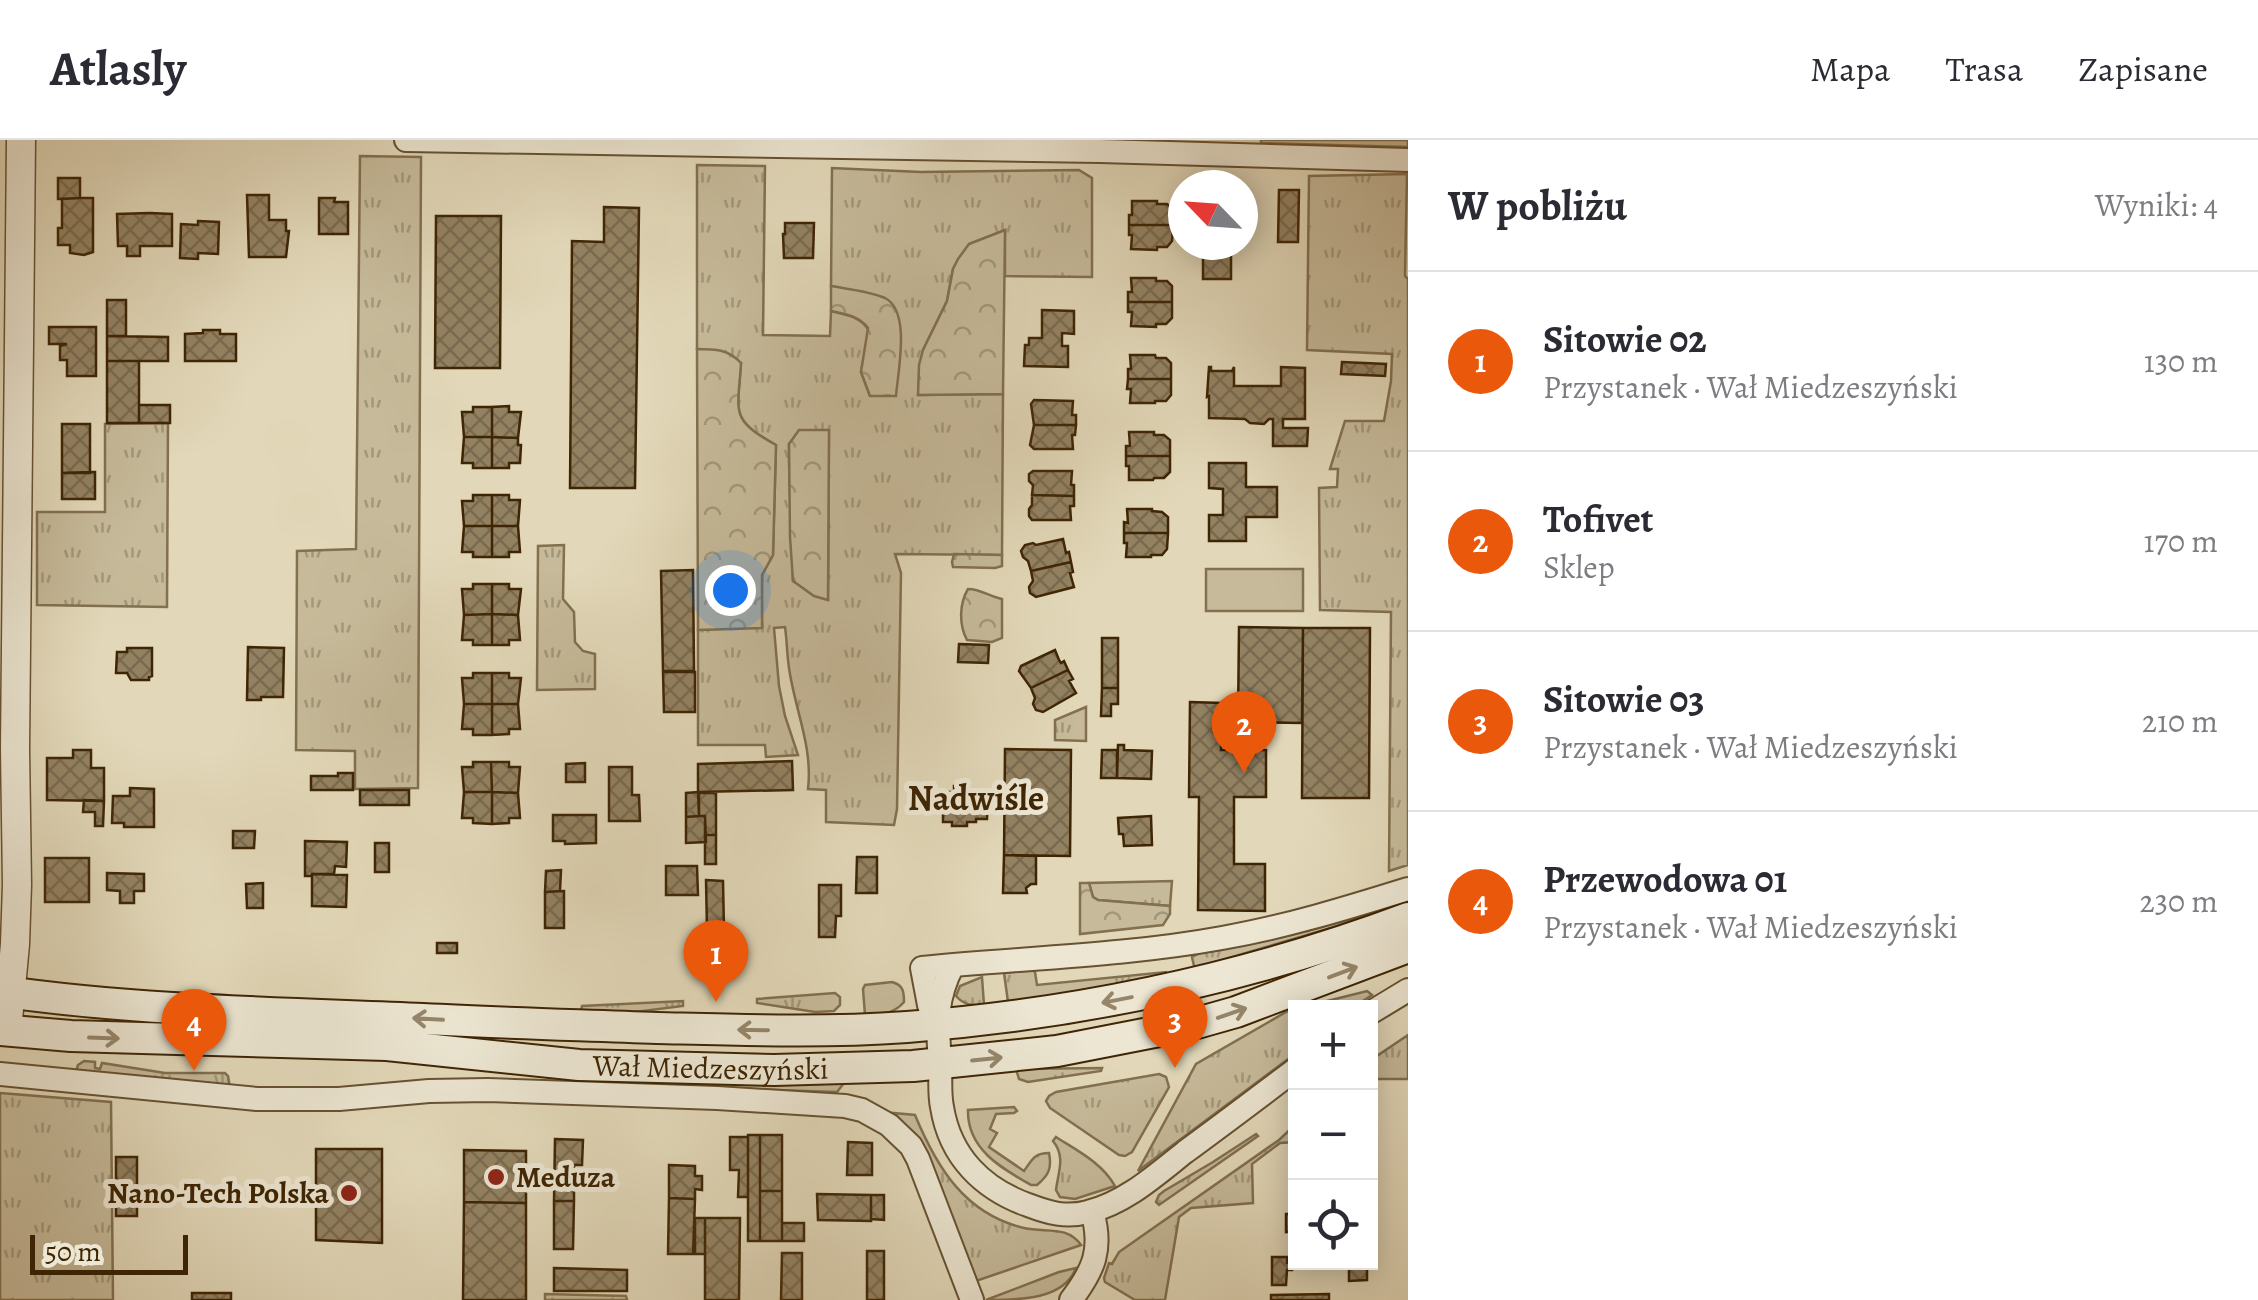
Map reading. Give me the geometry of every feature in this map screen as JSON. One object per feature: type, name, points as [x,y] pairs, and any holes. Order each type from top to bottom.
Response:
[{"type":"main road","name":"Wał Miedzeszyński","points":[[5,992],[156,1008],[616,1026],[862,1030],[1018,1016],[1143,995],[1252,968],[1408,918]]},
{"type":"main road","name":"Wał Miedzeszyński","points":[[4,1030],[82,1037],[386,1045],[559,1063],[630,1066],[788,1070],[940,1064],[1057,1051],[1190,1025],[1236,1012],[1408,947]]},
{"type":"street","points":[[4,1030],[18,850],[15,750],[21,140]]},
{"type":"street","points":[[406,140],[1408,160]]},
{"type":"street","points":[[1288,1075],[1127,1195],[1092,1211],[1052,1214],[1015,1200],[980,1179],[955,1147],[942,1107],[936,1024],[922,968],[1112,953],[1222,938],[1281,926],[1408,889]]},
{"type":"street","points":[[936,1024],[942,987],[953,965]]},
{"type":"street","points":[[1378,1008],[1408,990]]},
{"type":"street","name":"Wał Miedzeszyński","points":[[0,1074],[257,1099],[339,1100],[488,1090],[718,1098],[860,1109],[889,1125],[918,1158],[972,1300]]},
{"type":"street","points":[[1071,1300],[1095,1257],[1098,1229],[1092,1211]]},
{"type":"green space","points":[[1408,140],[1408,147],[1261,143]]},
{"type":"green space","points":[[360,156],[421,157],[418,788],[355,789],[355,751],[296,750],[297,551],[356,549]]},
{"type":"green space","points":[[697,165],[765,166],[763,335],[830,336],[831,311],[857,319],[869,331],[861,372],[870,396],[884,298],[831,286],[832,168],[921,172],[1079,170],[1092,178],[1092,277],[1005,276],[1005,230],[969,244],[953,269],[947,301],[923,350],[918,395],[1003,394],[1002,555],[895,554],[901,573],[894,825],[826,822],[826,790],[808,789],[806,743],[789,668],[785,627],[774,628],[779,686],[798,755],[766,757],[765,745],[698,745],[698,630],[762,627],[762,575],[773,555],[776,445],[743,421],[738,404],[741,363],[697,349]],"holes":[[[829,431],[828,599],[793,581],[789,444]]]},
{"type":"green space","points":[[1407,174],[1408,865],[1389,871],[1391,612],[1320,610],[1319,488],[1337,487],[1338,469],[1330,469],[1345,421],[1384,421],[1392,354],[1307,350],[1309,176]]},
{"type":"green space","points":[[1005,230],[1003,394],[918,395],[923,350],[947,301],[958,259],[969,244]]},
{"type":"green space","points":[[831,286],[879,296],[893,305],[901,343],[896,396],[870,396],[861,372],[868,328],[856,318],[831,311]]},
{"type":"green space","points":[[697,349],[721,351],[741,363],[738,404],[743,421],[776,445],[773,555],[762,575],[762,628],[698,630]]},
{"type":"green space","points":[[168,423],[167,607],[37,605],[37,512],[105,512],[105,424]]},
{"type":"green space","points":[[799,430],[829,430],[828,600],[814,596],[793,581],[789,444]]},
{"type":"green space","points":[[564,545],[563,599],[574,612],[575,642],[583,651],[595,654],[595,689],[537,690],[538,546]]},
{"type":"green space","points":[[954,554],[1002,555],[1002,566],[953,567]]},
{"type":"green space","points":[[1206,569],[1303,569],[1303,611],[1206,611]]},
{"type":"green space","points":[[968,589],[1002,599],[1002,638],[992,642],[967,640],[961,614]]},
{"type":"green space","points":[[1086,707],[1086,741],[1055,740],[1055,720]]},
{"type":"green space","points":[[1172,881],[1170,906],[1098,900],[1093,897],[1089,883]]},
{"type":"green space","points":[[1080,883],[1089,883],[1093,897],[1098,900],[1170,906],[1170,914],[1163,925],[1080,934]]},
{"type":"green space","points":[[1377,912],[1194,966],[1192,957],[1204,952],[1279,938]]},
{"type":"green space","points":[[1032,970],[1037,985],[1166,972],[1167,975],[1092,991],[1008,1002],[1004,973]]},
{"type":"green space","points":[[982,977],[984,1005],[969,1004],[956,996],[960,986]]},
{"type":"green space","points":[[892,982],[902,989],[904,1002],[891,1012],[865,1015],[865,985]]},
{"type":"green space","points":[[1367,991],[1372,995],[1364,1000],[1331,1000]]},
{"type":"green space","points":[[835,993],[840,997],[840,1005],[834,1011],[757,1003],[757,999]]},
{"type":"green space","points":[[683,1001],[683,1006],[635,1012],[581,1011],[582,1006]]},
{"type":"green space","points":[[1286,1012],[1288,1059],[1138,1171],[1196,1064]]},
{"type":"green space","points":[[1408,1035],[1408,1079],[1378,1079],[1378,1055]]},
{"type":"green space","points":[[84,1061],[95,1062],[95,1068],[100,1069],[102,1063],[165,1073],[225,1073],[230,1087],[76,1071]]},
{"type":"green space","points":[[1102,1068],[1028,1082],[1019,1079],[1016,1069]]},
{"type":"green space","points":[[1159,1074],[1166,1077],[1169,1087],[1132,1152],[1125,1156],[1050,1108],[1046,1101],[1056,1092]]},
{"type":"green space","points":[[569,1079],[844,1083],[837,1092],[569,1083]]},
{"type":"green space","points":[[0,1093],[111,1102],[113,1300],[0,1300]]},
{"type":"green space","points":[[1014,1107],[1014,1113],[996,1114],[990,1129],[997,1133],[989,1147],[1024,1171],[1031,1160],[1049,1153],[1049,1171],[1037,1185],[1031,1185],[988,1156],[969,1124],[968,1110]]},
{"type":"green space","points":[[894,1113],[915,1115],[944,1170],[969,1200],[985,1212],[1024,1228],[1063,1232],[1081,1245],[976,1281],[913,1133]]},
{"type":"green space","points":[[1288,1132],[1288,1142],[1280,1143],[1252,1164],[1253,1203],[1191,1208],[1179,1217],[1165,1300],[1135,1300],[1105,1282],[1109,1263],[1119,1252]]},
{"type":"green space","points":[[1256,1134],[1159,1205],[1156,1202],[1164,1191]]},
{"type":"green space","points":[[1056,1137],[1096,1164],[1115,1186],[1075,1199],[1060,1197],[1056,1190],[1060,1159],[1053,1141]]},
{"type":"green space","points":[[1076,1268],[1070,1279],[1051,1292],[986,1300],[1059,1272]]},
{"type":"green space","points":[[545,1294],[626,1296],[627,1300],[545,1300]]},
{"type":"building","points":[[58,178],[80,178],[80,198],[58,199]]},
{"type":"building","points":[[1279,190],[1299,190],[1298,242],[1278,242]]},
{"type":"building","points":[[247,195],[269,195],[269,220],[286,220],[286,257],[249,257]]},
{"type":"building","points":[[93,198],[93,252],[70,253],[70,245],[58,245],[62,199]]},
{"type":"building","points":[[319,198],[348,202],[348,234],[319,234]]},
{"type":"building","points":[[1132,201],[1168,205],[1168,225],[1129,225]]},
{"type":"building","points":[[604,207],[639,208],[635,488],[570,488],[572,241],[604,242]]},
{"type":"building","points":[[117,214],[172,214],[172,246],[140,246],[140,256],[127,256],[127,246],[118,246]]},
{"type":"building","points":[[436,216],[501,216],[500,368],[435,368]]},
{"type":"building","points":[[198,221],[219,222],[218,254],[198,253],[198,259],[180,258],[181,224],[198,225]]},
{"type":"building","points":[[785,223],[814,223],[813,258],[784,258]]},
{"type":"building","points":[[1129,225],[1168,225],[1168,246],[1157,250],[1131,249]]},
{"type":"building","points":[[1203,260],[1231,260],[1231,279],[1203,279]]},
{"type":"building","points":[[1131,278],[1167,281],[1172,286],[1172,302],[1128,302]]},
{"type":"building","points":[[107,300],[126,300],[126,336],[107,336]]},
{"type":"building","points":[[1128,302],[1172,302],[1172,318],[1156,327],[1131,326]]},
{"type":"building","points":[[1042,310],[1074,311],[1074,334],[1062,333],[1062,346],[1068,346],[1068,367],[1024,366],[1029,338],[1042,338]]},
{"type":"building","points":[[49,327],[96,327],[96,376],[67,376],[67,360],[60,360],[60,346],[67,344],[49,344]]},
{"type":"building","points":[[203,330],[236,334],[236,361],[185,361],[185,334]]},
{"type":"building","points":[[107,336],[168,337],[168,361],[107,361]]},
{"type":"building","points":[[1130,355],[1166,358],[1171,363],[1171,379],[1128,379]]},
{"type":"building","points":[[107,361],[139,361],[139,423],[107,423]]},
{"type":"building","points":[[1342,362],[1386,364],[1385,376],[1341,374]]},
{"type":"building","points":[[1209,367],[1211,371],[1232,371],[1234,367],[1234,386],[1281,386],[1281,367],[1305,368],[1305,419],[1283,419],[1283,428],[1308,428],[1307,446],[1273,446],[1273,419],[1264,424],[1209,418]]},
{"type":"building","points":[[1128,379],[1171,379],[1171,395],[1166,401],[1130,403]]},
{"type":"building","points":[[1034,400],[1073,401],[1076,425],[1034,425]]},
{"type":"building","points":[[139,405],[170,405],[170,423],[139,423]]},
{"type":"building","points":[[509,406],[509,412],[521,412],[518,438],[492,437],[492,407]]},
{"type":"building","points":[[473,407],[492,407],[492,437],[464,437],[462,412],[473,412]]},
{"type":"building","points":[[62,424],[90,424],[90,473],[62,473]]},
{"type":"building","points":[[1034,425],[1076,425],[1073,449],[1034,449],[1030,445]]},
{"type":"building","points":[[1129,432],[1164,435],[1170,440],[1170,456],[1126,456]]},
{"type":"building","points":[[464,437],[492,437],[492,468],[473,468],[473,463],[462,463]]},
{"type":"building","points":[[492,437],[518,438],[520,463],[492,468]]},
{"type":"building","points":[[1126,456],[1170,456],[1170,472],[1164,478],[1129,480]]},
{"type":"building","points":[[1209,463],[1246,463],[1246,487],[1277,487],[1277,517],[1246,517],[1246,541],[1209,541],[1209,515],[1223,515],[1223,489],[1209,488]]},
{"type":"building","points":[[1072,471],[1074,496],[1032,495],[1029,474]]},
{"type":"building","points":[[95,472],[95,499],[62,499],[62,473]]},
{"type":"building","points":[[473,495],[492,495],[492,526],[464,526],[462,501],[473,501]]},
{"type":"building","points":[[492,495],[520,500],[518,526],[492,526]]},
{"type":"building","points":[[1032,495],[1074,496],[1071,520],[1032,520]]},
{"type":"building","points":[[1127,509],[1162,512],[1168,517],[1168,533],[1124,533]]},
{"type":"building","points":[[464,526],[492,526],[492,557],[473,557],[473,552],[462,552]]},
{"type":"building","points":[[492,526],[518,526],[520,552],[492,557]]},
{"type":"building","points":[[1124,533],[1168,533],[1167,549],[1162,555],[1126,557]]},
{"type":"building","points":[[1063,539],[1071,562],[1031,571],[1021,551],[1025,545]]},
{"type":"building","points":[[1071,562],[1074,587],[1036,597],[1030,593],[1031,571]]},
{"type":"building","points":[[693,570],[694,671],[663,671],[661,571]]},
{"type":"building","points":[[473,584],[492,584],[492,614],[464,615],[462,589],[473,589]]},
{"type":"building","points":[[492,584],[521,589],[518,615],[492,614]]},
{"type":"building","points":[[492,614],[518,615],[520,640],[492,645]]},
{"type":"building","points":[[492,614],[492,645],[473,645],[473,640],[462,640],[464,615]]},
{"type":"building","points":[[1239,627],[1303,628],[1302,723],[1238,722]]},
{"type":"building","points":[[1303,628],[1370,628],[1369,798],[1302,798]]},
{"type":"building","points":[[1102,638],[1118,638],[1118,688],[1102,688]]},
{"type":"building","points":[[959,644],[989,645],[988,663],[958,662]]},
{"type":"building","points":[[248,647],[284,648],[283,697],[247,700]]},
{"type":"building","points":[[127,648],[152,648],[149,680],[131,680],[127,673],[116,673],[117,652],[127,652]]},
{"type":"building","points":[[1055,650],[1068,670],[1031,688],[1019,671],[1021,666]]},
{"type":"building","points":[[1068,670],[1076,693],[1043,712],[1036,710],[1031,688]]},
{"type":"building","points":[[663,672],[695,672],[695,712],[664,712]]},
{"type":"building","points":[[473,673],[492,673],[492,704],[464,704],[462,678],[473,678]]},
{"type":"building","points":[[492,673],[521,678],[518,704],[492,704]]},
{"type":"building","points":[[1102,688],[1118,688],[1118,704],[1111,704],[1111,716],[1101,716]]},
{"type":"building","points":[[1190,702],[1222,703],[1221,750],[1266,750],[1266,797],[1234,797],[1234,864],[1265,864],[1265,911],[1198,910],[1199,797],[1189,797]]},
{"type":"building","points":[[464,704],[492,704],[492,735],[473,735],[473,729],[462,729]]},
{"type":"building","points":[[492,704],[518,704],[520,729],[492,735]]},
{"type":"building","points":[[1118,745],[1124,745],[1124,750],[1152,751],[1151,779],[1117,778]]},
{"type":"building","points":[[1005,749],[1071,750],[1070,856],[1004,855]]},
{"type":"building","points":[[73,750],[91,750],[91,768],[104,768],[104,801],[47,800],[47,758],[73,758]]},
{"type":"building","points":[[1102,750],[1117,750],[1117,778],[1101,778]]},
{"type":"building","points":[[792,761],[793,790],[698,792],[698,764]]},
{"type":"building","points":[[473,762],[491,762],[492,792],[464,792],[462,767],[473,767]]},
{"type":"building","points":[[491,762],[509,762],[509,767],[520,767],[518,793],[492,792]]},
{"type":"building","points":[[585,763],[585,782],[566,782],[566,764]]},
{"type":"building","points":[[609,767],[632,767],[632,795],[639,795],[640,821],[609,821]]},
{"type":"building","points":[[353,773],[353,790],[311,790],[311,776]]},
{"type":"building","points":[[954,786],[969,786],[969,792],[988,792],[987,819],[967,822],[967,826],[943,822],[943,792],[954,792]]},
{"type":"building","points":[[130,788],[154,789],[154,827],[112,823],[113,796],[130,796]]},
{"type":"building","points":[[360,790],[409,790],[409,805],[360,805]]},
{"type":"building","points":[[464,792],[492,792],[492,824],[462,818]]},
{"type":"building","points":[[492,792],[518,793],[520,818],[492,824]]},
{"type":"building","points":[[698,792],[699,816],[686,817],[686,793]]},
{"type":"building","points":[[699,793],[716,793],[716,835],[705,835],[705,816],[699,816]]},
{"type":"building","points":[[84,800],[104,801],[103,826],[95,826],[95,812],[83,812]]},
{"type":"building","points":[[553,815],[596,815],[596,843],[553,841]]},
{"type":"building","points":[[705,816],[706,842],[686,843],[686,817]]},
{"type":"building","points":[[1151,816],[1152,845],[1124,846],[1118,818]]},
{"type":"building","points":[[233,831],[255,831],[254,848],[233,848]]},
{"type":"building","points":[[705,835],[716,835],[716,864],[705,864]]},
{"type":"building","points":[[305,841],[347,842],[346,867],[335,866],[334,874],[305,876]]},
{"type":"building","points":[[375,843],[389,843],[389,872],[375,872]]},
{"type":"building","points":[[1004,855],[1036,856],[1036,884],[1026,888],[1027,893],[1003,893]]},
{"type":"building","points":[[857,857],[877,857],[877,893],[856,893]]},
{"type":"building","points":[[45,858],[89,858],[89,902],[45,902]]},
{"type":"building","points":[[666,866],[697,866],[698,895],[666,895]]},
{"type":"building","points":[[561,870],[560,891],[545,892],[546,871]]},
{"type":"building","points":[[107,873],[144,874],[144,891],[134,891],[134,903],[120,903],[120,891],[107,890]]},
{"type":"building","points":[[312,874],[347,875],[346,907],[312,906]]},
{"type":"building","points":[[706,880],[723,881],[724,930],[707,930]]},
{"type":"building","points":[[263,883],[263,908],[247,908],[246,884]]},
{"type":"building","points":[[819,885],[841,885],[841,916],[836,916],[835,937],[819,937]]},
{"type":"building","points":[[564,891],[564,928],[545,928],[545,892]]},
{"type":"building","points":[[437,943],[457,943],[457,953],[437,953]]},
{"type":"building","points":[[748,1135],[760,1135],[760,1241],[748,1241]]},
{"type":"building","points":[[760,1135],[782,1135],[782,1191],[760,1191]]},
{"type":"building","points":[[730,1137],[748,1137],[748,1197],[738,1197],[739,1170],[730,1170]]},
{"type":"building","points":[[555,1139],[583,1140],[582,1165],[574,1165],[574,1201],[554,1201]]},
{"type":"building","points":[[848,1142],[872,1143],[872,1175],[847,1175]]},
{"type":"building","points":[[316,1149],[382,1149],[382,1243],[316,1240]]},
{"type":"building","points":[[464,1150],[526,1151],[526,1203],[464,1202]]},
{"type":"building","points":[[116,1157],[137,1157],[137,1216],[116,1216]]},
{"type":"building","points":[[669,1165],[695,1166],[695,1176],[702,1176],[702,1190],[695,1189],[695,1199],[669,1198]]},
{"type":"building","points":[[760,1191],[782,1191],[782,1241],[760,1241]]},
{"type":"building","points":[[817,1194],[871,1195],[871,1221],[818,1220]]},
{"type":"building","points":[[871,1195],[884,1195],[884,1220],[871,1219]]},
{"type":"building","points":[[669,1198],[695,1199],[693,1254],[668,1254]]},
{"type":"building","points":[[554,1201],[574,1201],[573,1249],[554,1249]]},
{"type":"building","points":[[464,1202],[526,1203],[526,1300],[463,1300]]},
{"type":"building","points":[[695,1218],[705,1218],[705,1254],[695,1254]]},
{"type":"building","points":[[705,1218],[740,1218],[739,1300],[705,1300]]},
{"type":"building","points":[[782,1223],[804,1223],[804,1241],[782,1241]]},
{"type":"building","points":[[867,1251],[884,1251],[884,1300],[867,1300]]},
{"type":"building","points":[[782,1253],[802,1253],[802,1300],[781,1300]]},
{"type":"building","points":[[1272,1257],[1287,1257],[1286,1285],[1272,1285]]},
{"type":"building","points":[[554,1268],[627,1270],[627,1291],[554,1291]]},
{"type":"building","points":[[1349,1270],[1367,1270],[1367,1280],[1349,1281]]},
{"type":"building","points":[[192,1293],[231,1293],[231,1300],[192,1300]]},
{"type":"building","points":[[1329,1294],[1329,1300],[1271,1300],[1271,1295]]},
{"type":"place","name":"Tofivet","points":[[1244,773]]},
{"type":"place","name":"Sitowie 02","points":[[716,1002]]},
{"type":"place","name":"Sitowie 03","points":[[1175,1068]]},
{"type":"place","name":"Przewodowa 01","points":[[194,1071]]},
{"type":"place","name":"Meduza","points":[[496,1177]]},
{"type":"place","name":"Nano-Tech Polska","points":[[349,1193]]},
{"type":"district","name":"Nadwiśle","points":[[976,798]]}]
